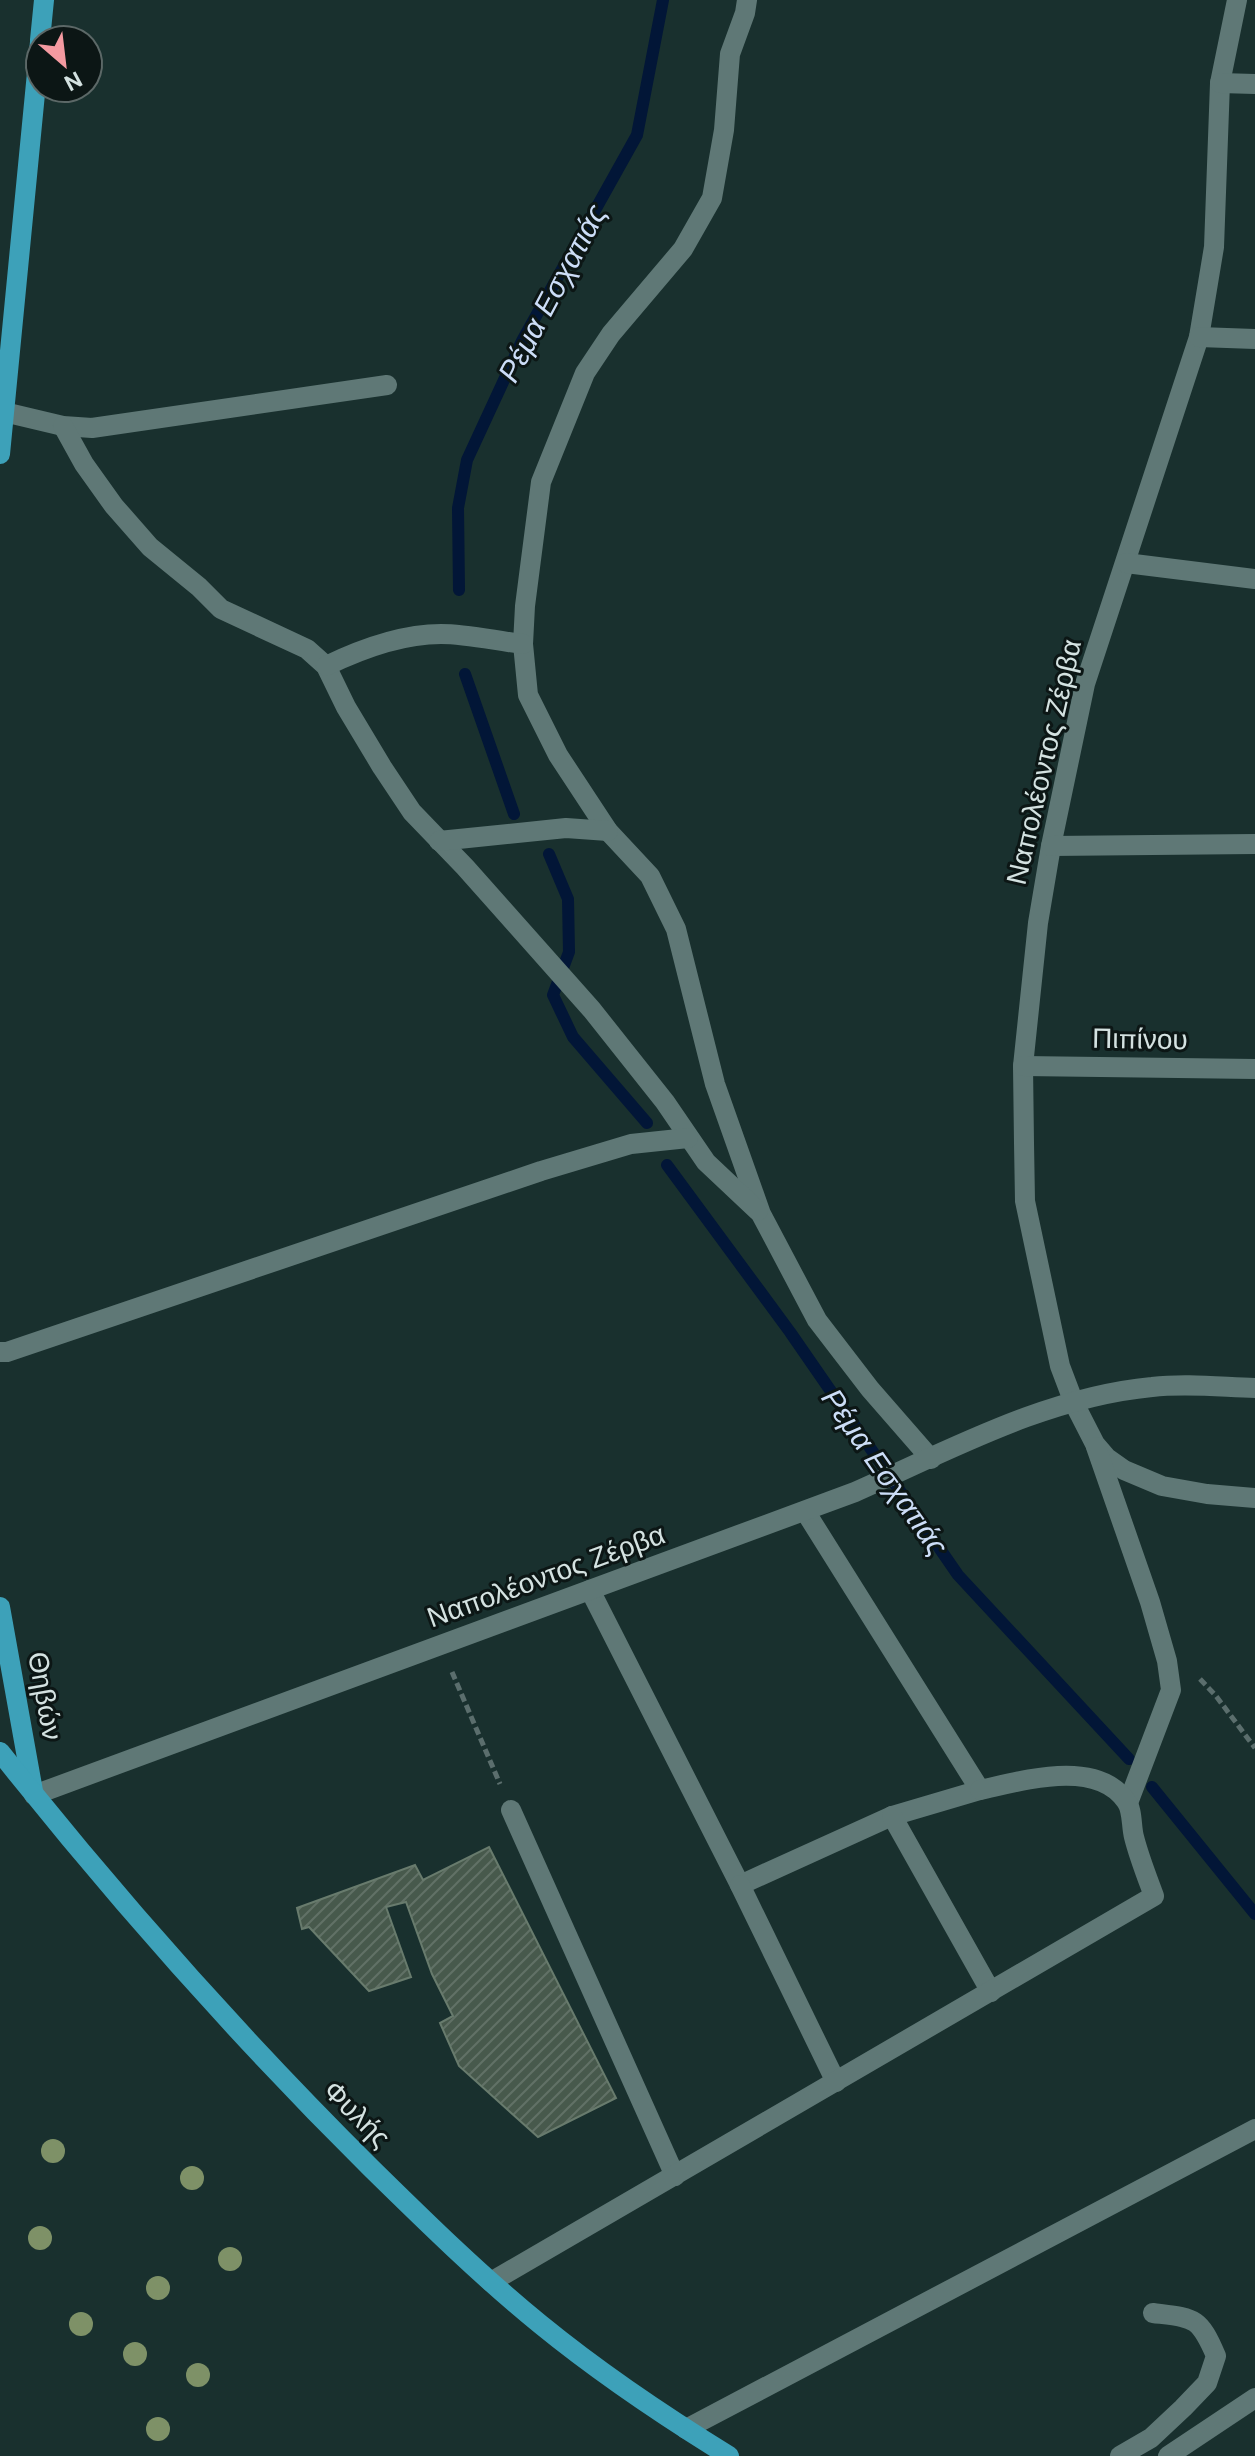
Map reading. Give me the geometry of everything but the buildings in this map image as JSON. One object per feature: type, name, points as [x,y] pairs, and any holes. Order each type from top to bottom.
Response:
[{"type":"main road","points":[[42,24],[44,0]]},
{"type":"main road","points":[[0,454],[34,104]]},
{"type":"main road","name":"Θηβών","points":[[0,1607],[34,1795]]},
{"type":"main road","name":"Φυλής","points":[[0,1752],[222,2015],[340,2137],[491,2282],[581,2356],[729,2456]]},
{"type":"street","points":[[747,0],[730,54],[724,130],[712,198],[683,249],[611,334],[585,373],[541,482],[525,606],[523,644],[528,695],[558,755],[608,831],[650,876],[676,929],[715,1084],[761,1214],[817,1320],[923,1462]]},
{"type":"street","name":"Ναπολέοντος Ζέρβα","points":[[1128,1803],[1171,1690],[1150,1602],[1101,1451],[1074,1403],[1060,1366],[1025,1201],[1023,1066],[1038,923],[1085,684],[1199,337],[1214,247],[1220,83],[1237,0]]},
{"type":"street","points":[[1220,83],[1255,84]]},
{"type":"street","points":[[1199,337],[1255,339]]},
{"type":"street","points":[[4,412],[63,426],[92,428],[387,385]]},
{"type":"street","points":[[63,426],[114,506],[150,547],[221,609],[307,649],[326,666],[346,707],[412,812],[592,1010],[665,1102],[706,1162],[761,1214]]},
{"type":"street","points":[[1126,563],[1255,579]]},
{"type":"street","points":[[326,666],[359,650],[410,636],[442,634],[523,644]]},
{"type":"street","points":[[439,841],[566,828],[608,831]]},
{"type":"street","points":[[1051,846],[1255,844]]},
{"type":"street","name":"Πιπίνου","points":[[1023,1066],[1255,1069]]},
{"type":"street","points":[[0,1352],[541,1171],[631,1144],[688,1138]]},
{"type":"street","points":[[1074,1403],[1153,1387],[1255,1388]]},
{"type":"street","name":"Ναπολέοντος Ζέρβα","points":[[34,1795],[805,1511],[1012,1422],[1074,1403]]},
{"type":"street","points":[[1101,1451],[1142,1479],[1162,1486],[1255,1498]]},
{"type":"street","points":[[805,1511],[980,1790]]},
{"type":"street","points":[[590,1590],[836,2082]]},
{"type":"street","points":[[491,2282],[1154,1896],[1133,1835],[1128,1803],[1108,1783],[1080,1777],[1043,1776],[980,1790],[892,1816],[740,1885]]},
{"type":"street","points":[[511,1810],[675,2176]]},
{"type":"street","points":[[892,1816],[991,1992]]},
{"type":"street","points":[[686,2429],[1255,2129]]},
{"type":"street","points":[[1120,2456],[1151,2438],[1183,2408],[1207,2383],[1216,2356],[1206,2332],[1188,2318],[1153,2313]]},
{"type":"street","points":[[1168,2456],[1255,2398]]},
{"type":"path","points":[[440,1645],[511,1810]]},
{"type":"path","points":[[1164,1652],[1188,1666],[1216,1696],[1255,1748]]},
{"type":"waterway","name":"Ρέμα Εσχατιάς","points":[[459,590],[458,508],[467,460],[522,341],[637,135],[663,0]]},
{"type":"waterway","name":"Ρέμα Εσχατιάς","points":[[465,674],[514,814]]},
{"type":"waterway","name":"Ρέμα Εσχατιάς","points":[[549,854],[568,899],[569,952],[553,995],[573,1037],[647,1123]]},
{"type":"waterway","name":"Ρέμα Εσχατιάς","points":[[667,1165],[790,1332],[958,1575],[1129,1759]]},
{"type":"waterway","name":"Ρέμα Εσχατιάς","points":[[1152,1787],[1255,1914]]}]
